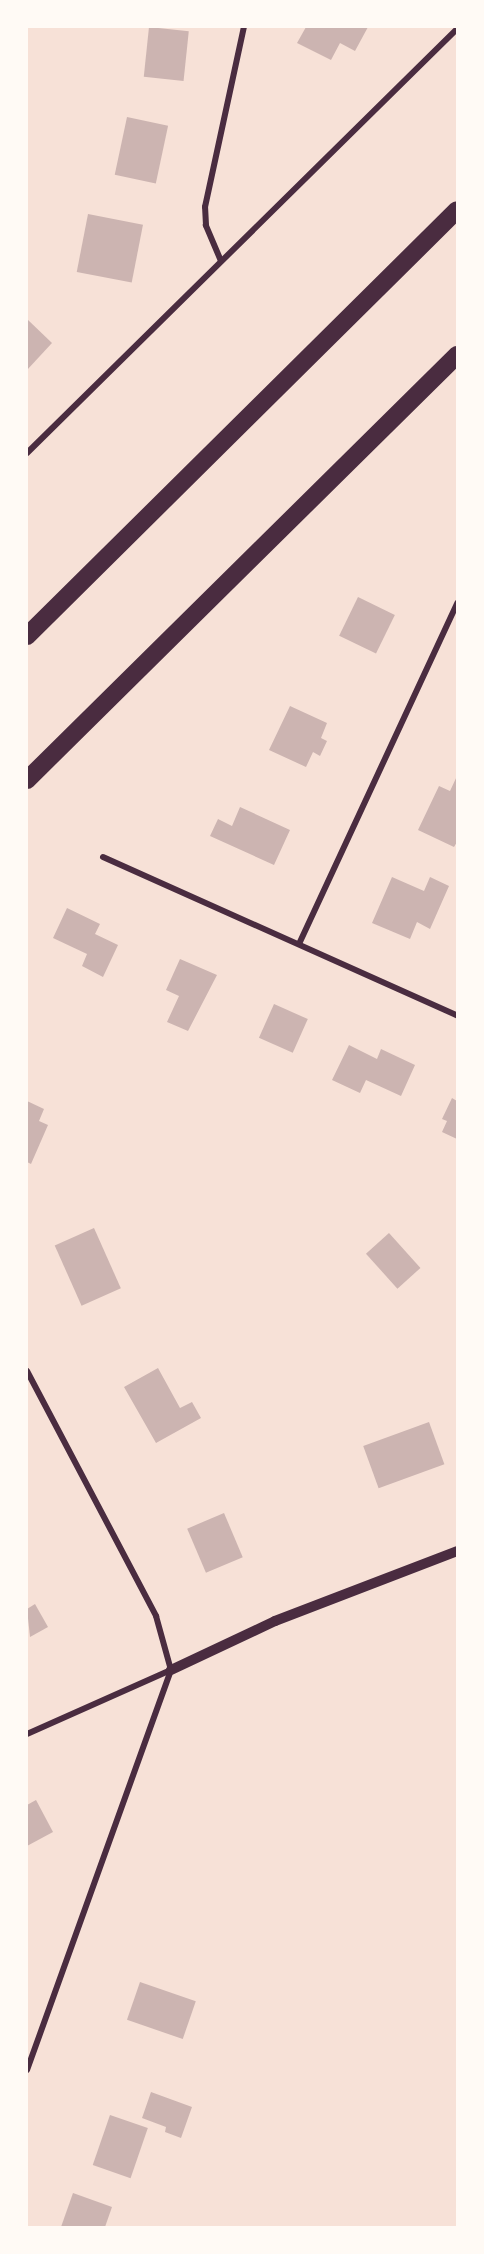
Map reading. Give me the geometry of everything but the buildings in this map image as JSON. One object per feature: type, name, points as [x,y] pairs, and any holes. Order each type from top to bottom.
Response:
[{"type":"highway","points":[[27,636],[457,210]]},
{"type":"highway","points":[[27,780],[457,355]]},
{"type":"street","points":[[221,261],[204,213],[244,27]]},
{"type":"street","points":[[27,453],[457,29]]},
{"type":"street","points":[[299,944],[457,603]]},
{"type":"street","points":[[103,857],[457,1015]]},
{"type":"street","points":[[27,1371],[156,1616],[171,1670],[27,2070]]},
{"type":"street","points":[[27,1734],[276,1621],[457,1551]]}]
